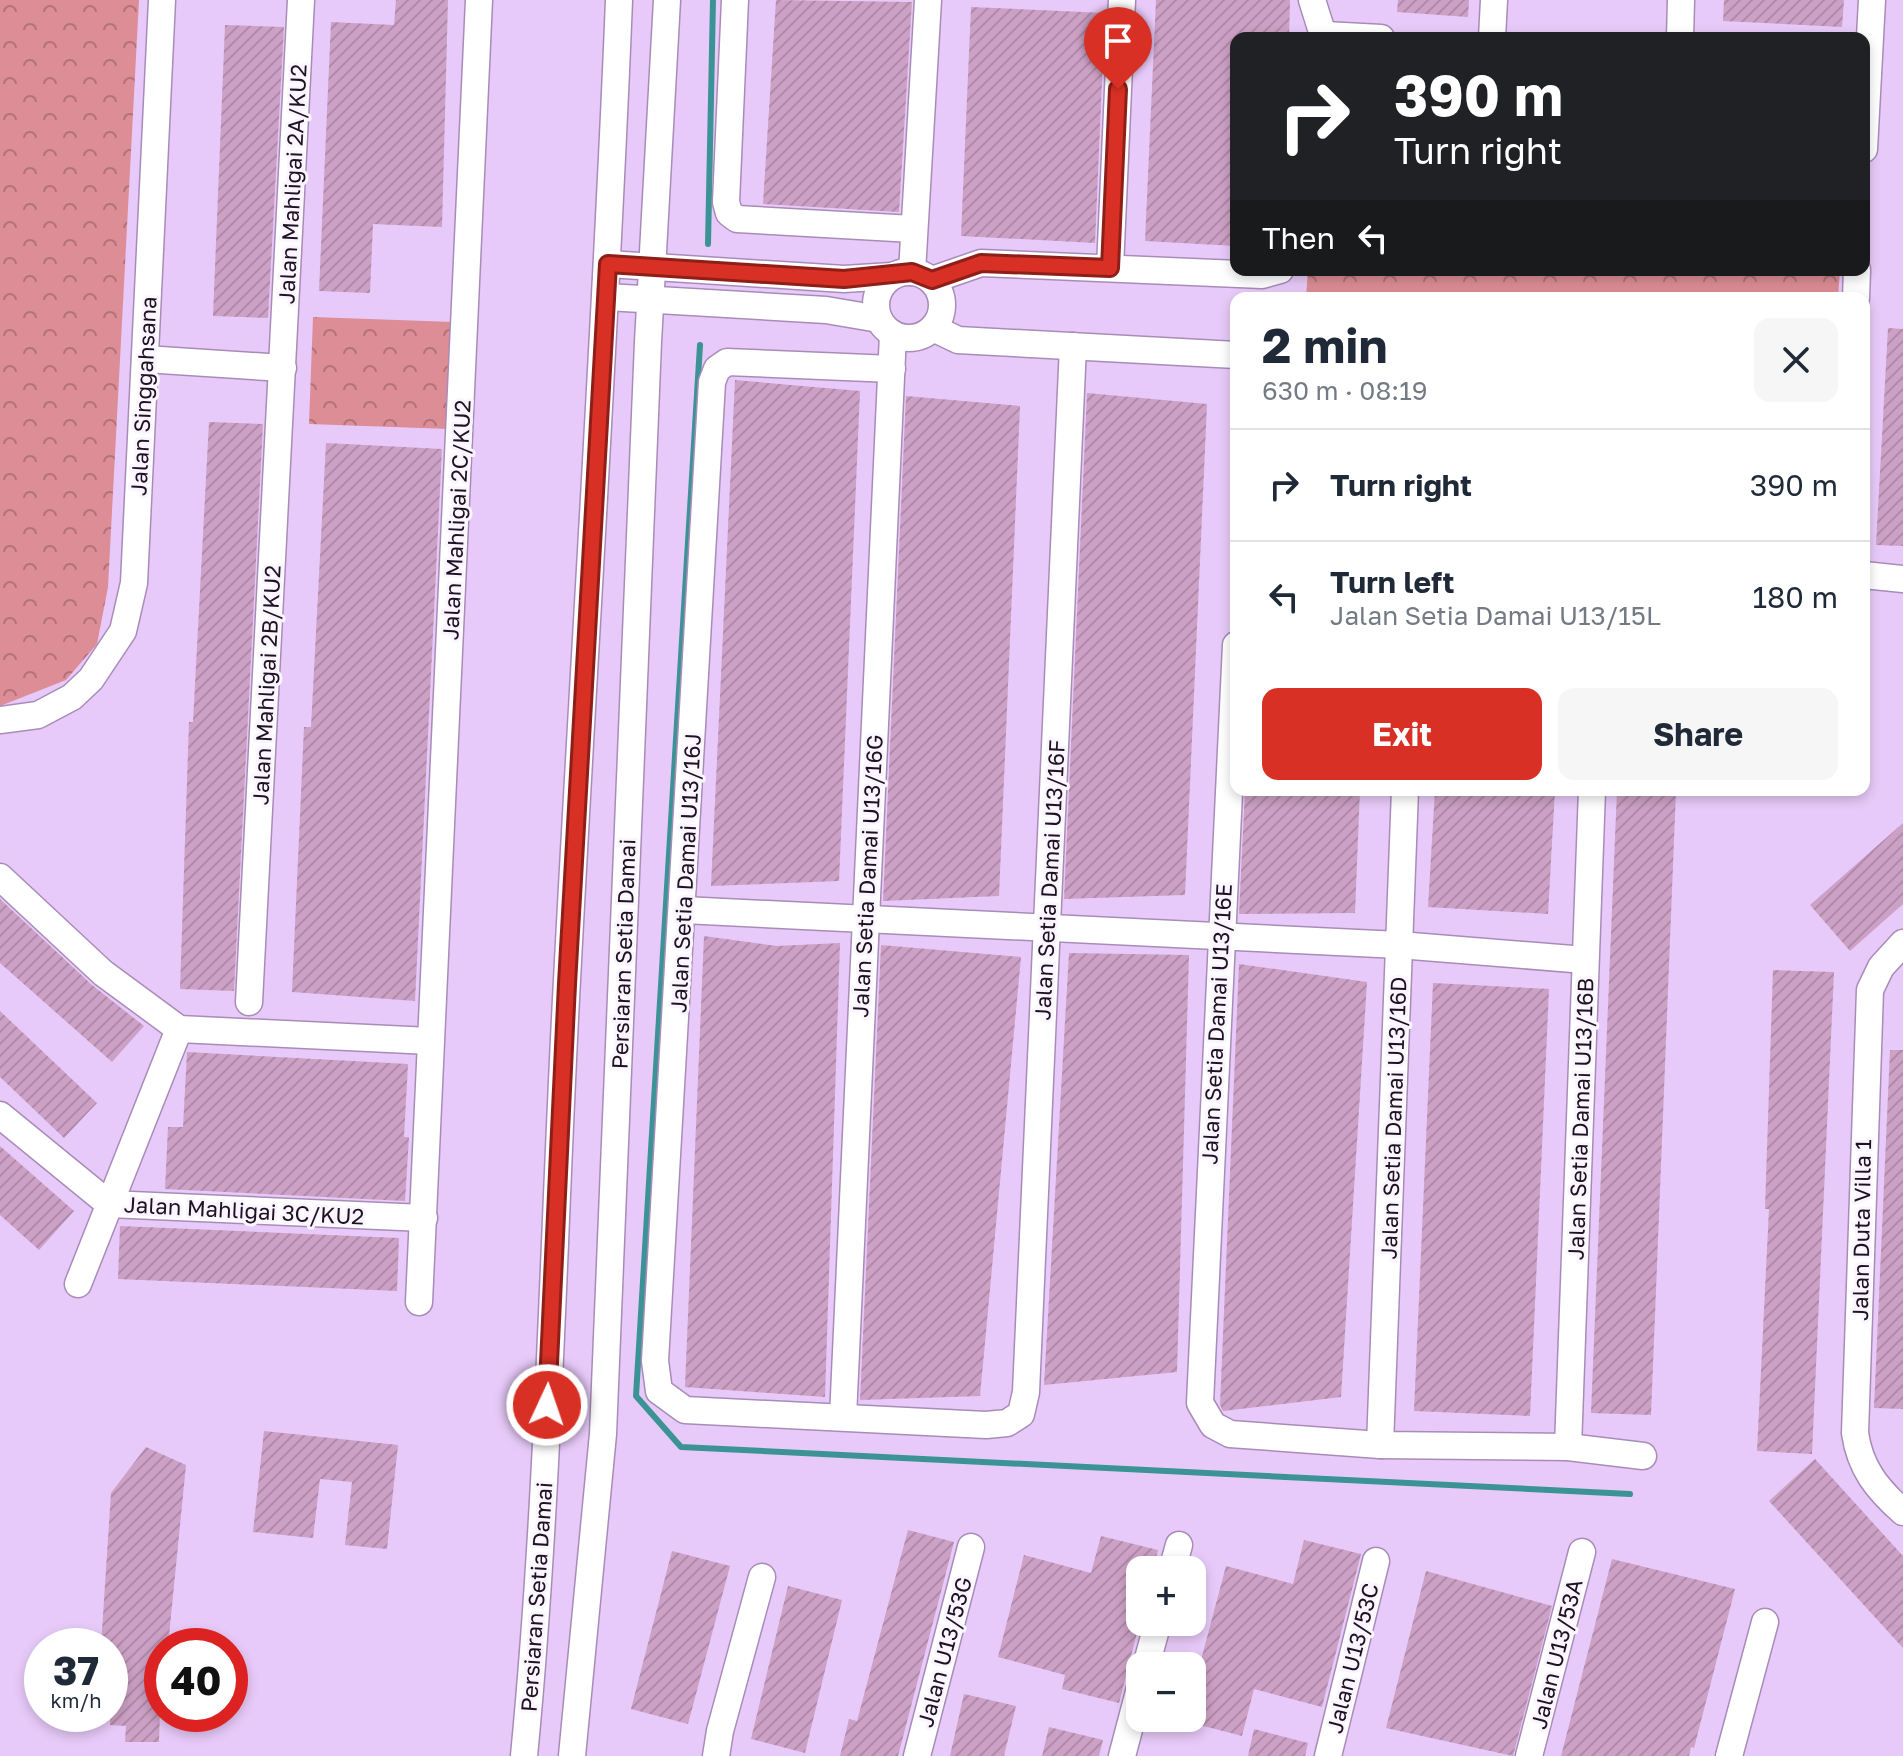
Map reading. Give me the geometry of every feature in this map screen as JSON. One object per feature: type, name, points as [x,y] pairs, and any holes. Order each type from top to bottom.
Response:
[{"type":"street","name":"Jalan Singgahsana","points":[[0,720],[38,715],[72,697],[108,657],[123,631],[134,583],[162,0]]},
{"type":"street","name":"Jalan Mahligai 2A/KU2","points":[[283,368],[301,0]]},
{"type":"street","name":"Jalan Mahligai 2C/KU2","points":[[419,1302],[479,0]]},
{"type":"street","name":"Persiaran Setia Damai","points":[[524,1756],[537,1621],[567,969],[607,297],[619,0]]},
{"type":"street","points":[[651,298],[667,0]]},
{"type":"street","points":[[735,0],[726,202],[729,213],[737,219],[913,229]]},
{"type":"street","points":[[912,276],[928,0]]},
{"type":"street","points":[[1110,268],[1122,0]]},
{"type":"street","points":[[1312,0],[1322,32]]},
{"type":"street","points":[[1492,32],[1494,0]]},
{"type":"street","points":[[1680,32],[1681,0]]},
{"type":"street","points":[[1869,32],[1872,0]]},
{"type":"street","points":[[608,264],[844,279],[912,276],[981,263],[1230,274]]},
{"type":"street","points":[[607,297],[841,312],[914,338],[933,328],[942,309],[938,289],[912,276],[879,290],[876,309],[886,327]]},
{"type":"street","name":"Persiaran Setia Damai","points":[[572,1756],[603,1434],[651,298]]},
{"type":"street","points":[[648,342],[673,309],[690,301]]},
{"type":"street","name":"Jalan Setia Damai U13/16G","points":[[843,1417],[892,369],[886,327]]},
{"type":"street","points":[[933,328],[958,340],[1230,355]]},
{"type":"street","name":"Jalan Setia Damai U13/16F","points":[[843,1417],[986,1425],[1007,1423],[1021,1414],[1026,1392],[1073,346]]},
{"type":"street","points":[[145,359],[283,368]]},
{"type":"street","name":"Jalan Setia Damai U13/16J","points":[[843,1417],[685,1410],[659,1391],[655,1361],[712,382],[717,369],[727,362],[892,369]]},
{"type":"street","name":"Jalan Mahligai 2B/KU2","points":[[249,1002],[283,368]]},
{"type":"street","points":[[1870,576],[1903,579]]},
{"type":"street","name":"Jalan Setia Damai U13/16E","points":[[1230,754],[1200,1403],[1213,1425],[1230,1434],[1380,1445]]},
{"type":"street","name":"Jalan Setia Damai U13/16D","points":[[1380,1445],[1405,796]]},
{"type":"street","name":"Jalan Setia Damai U13/16B","points":[[1568,1447],[1592,796]]},
{"type":"street","points":[[0,877],[103,973],[179,1029],[430,1041]]},
{"type":"street","points":[[683,910],[1399,945],[1585,960]]},
{"type":"street","name":"Jalan Duta Villa 1","points":[[1903,943],[1881,967],[1870,990],[1855,1433],[1858,1453],[1867,1474],[1903,1512]]},
{"type":"street","points":[[78,1284],[179,1029]]},
{"type":"street","name":"Jalan Mahligai 3C/KU2","points":[[0,1115],[109,1204],[424,1218]]},
{"type":"street","points":[[1380,1445],[1568,1447],[1643,1456]]},
{"type":"street","name":"Jalan U13/53G","points":[[917,1756],[971,1547]]},
{"type":"street","name":"Jalan U13/53A","points":[[1529,1756],[1582,1552]]},
{"type":"street","name":"Jalan U13/53C","points":[[1328,1756],[1376,1561]]},
{"type":"street","points":[[716,1756],[762,1577]]},
{"type":"street","points":[[1729,1756],[1765,1622]]},
{"type":"street","points":[[1122,1756],[1128,1732]]},
{"type":"green space","points":[[0,0],[139,0],[108,587],[97,644],[66,680],[0,706]]},
{"type":"green space","points":[[1308,276],[1840,276],[1838,292],[1306,292]]},
{"type":"green space","points":[[313,317],[453,322],[449,429],[309,424]]},
{"type":"building","points":[[396,0],[448,0],[442,227],[373,224],[370,293],[319,291],[331,22],[394,25]]},
{"type":"building","points":[[776,0],[912,2],[899,212],[763,204]]},
{"type":"building","points":[[1156,0],[1290,0],[1289,32],[1230,32],[1230,246],[1145,241]]},
{"type":"building","points":[[1398,0],[1469,0],[1468,17],[1397,12]]},
{"type":"building","points":[[1724,0],[1844,0],[1842,27],[1723,21]]},
{"type":"building","points":[[971,7],[1105,13],[1095,243],[961,236]]},
{"type":"building","points":[[225,25],[284,27],[268,318],[213,316]]},
{"type":"building","points":[[1888,328],[1903,329],[1903,546],[1876,545]]},
{"type":"building","points":[[735,380],[860,391],[839,881],[711,886]]},
{"type":"building","points":[[1087,393],[1207,404],[1185,895],[1064,899]]},
{"type":"building","points":[[906,396],[1020,406],[999,896],[883,901]]},
{"type":"building","points":[[209,422],[263,424],[234,991],[180,989],[189,722],[193,722]]},
{"type":"building","points":[[326,443],[442,449],[415,1001],[292,992],[304,727],[311,727]]},
{"type":"building","points":[[1245,796],[1360,796],[1355,913],[1239,914]]},
{"type":"building","points":[[1435,796],[1555,796],[1548,914],[1428,907]]},
{"type":"building","points":[[1617,796],[1676,796],[1651,1415],[1591,1413]]},
{"type":"building","points":[[1903,823],[1903,904],[1850,951],[1810,905]]},
{"type":"building","points":[[0,899],[92,985],[144,1026],[112,1062],[0,963]]},
{"type":"building","points":[[704,936],[777,946],[840,943],[825,1397],[685,1387]]},
{"type":"building","points":[[881,945],[1021,957],[980,1396],[860,1400]]},
{"type":"building","points":[[1069,953],[1189,955],[1177,1372],[1044,1385]]},
{"type":"building","points":[[1239,964],[1367,982],[1341,1397],[1223,1411],[1220,1405]]},
{"type":"building","points":[[1773,970],[1834,972],[1812,1454],[1757,1451],[1769,1209],[1765,1209]]},
{"type":"building","points":[[1433,983],[1549,989],[1530,1416],[1414,1411]]},
{"type":"building","points":[[0,1011],[97,1103],[64,1138],[0,1077]]},
{"type":"building","points":[[1890,1050],[1903,1050],[1903,1409],[1874,1408]]},
{"type":"building","points":[[187,1052],[408,1064],[404,1137],[409,1137],[405,1201],[165,1189],[168,1127],[183,1127]]},
{"type":"building","points":[[0,1146],[74,1211],[39,1250],[0,1215]]},
{"type":"building","points":[[120,1226],[399,1238],[397,1291],[118,1279]]},
{"type":"building","points":[[264,1431],[398,1445],[387,1549],[345,1545],[352,1482],[320,1479],[313,1538],[253,1532]]},
{"type":"building","points":[[146,1447],[186,1465],[170,1628],[144,1628],[144,1732],[159,1732],[159,1742],[125,1742],[128,1732],[128,1628],[102,1628],[111,1493]]},
{"type":"building","points":[[1815,1459],[1903,1556],[1903,1648],[1769,1501]]},
{"type":"building","points":[[908,1530],[954,1542],[898,1756],[840,1756],[849,1719],[857,1721]]},
{"type":"building","points":[[1101,1536],[1158,1550],[1156,1556],[1126,1556],[1126,1636],[1136,1636],[1132,1652],[1126,1652],[1126,1676],[1119,1703],[1062,1689],[1065,1675],[998,1657],[1024,1555],[1091,1573]]},
{"type":"building","points":[[1304,1540],[1361,1554],[1322,1707],[1254,1689],[1242,1736],[1206,1727],[1206,1652],[1203,1652],[1226,1566],[1293,1584]]},
{"type":"building","points":[[672,1551],[730,1566],[688,1724],[631,1709]]},
{"type":"building","points":[[1612,1559],[1735,1589],[1694,1748],[1691,1747],[1689,1756],[1561,1756]]},
{"type":"building","points":[[1426,1571],[1552,1606],[1513,1756],[1386,1728]]},
{"type":"building","points":[[788,1586],[842,1600],[805,1753],[751,1739]]},
{"type":"building","points":[[964,1694],[1016,1706],[1004,1756],[950,1756]]},
{"type":"building","points":[[1049,1727],[1103,1740],[1099,1756],[1042,1756]]},
{"type":"building","points":[[1254,1729],[1308,1743],[1305,1756],[1248,1756]]},
{"type":"waterway","points":[[708,244],[713,0]]},
{"type":"waterway","points":[[700,345],[636,1396],[681,1447],[1630,1494]]},
{"type":"route","points":[[547,1405],[567,984],[608,264],[865,280],[902,272],[923,274],[932,280],[981,263],[1110,268],[1118,89]]}]
